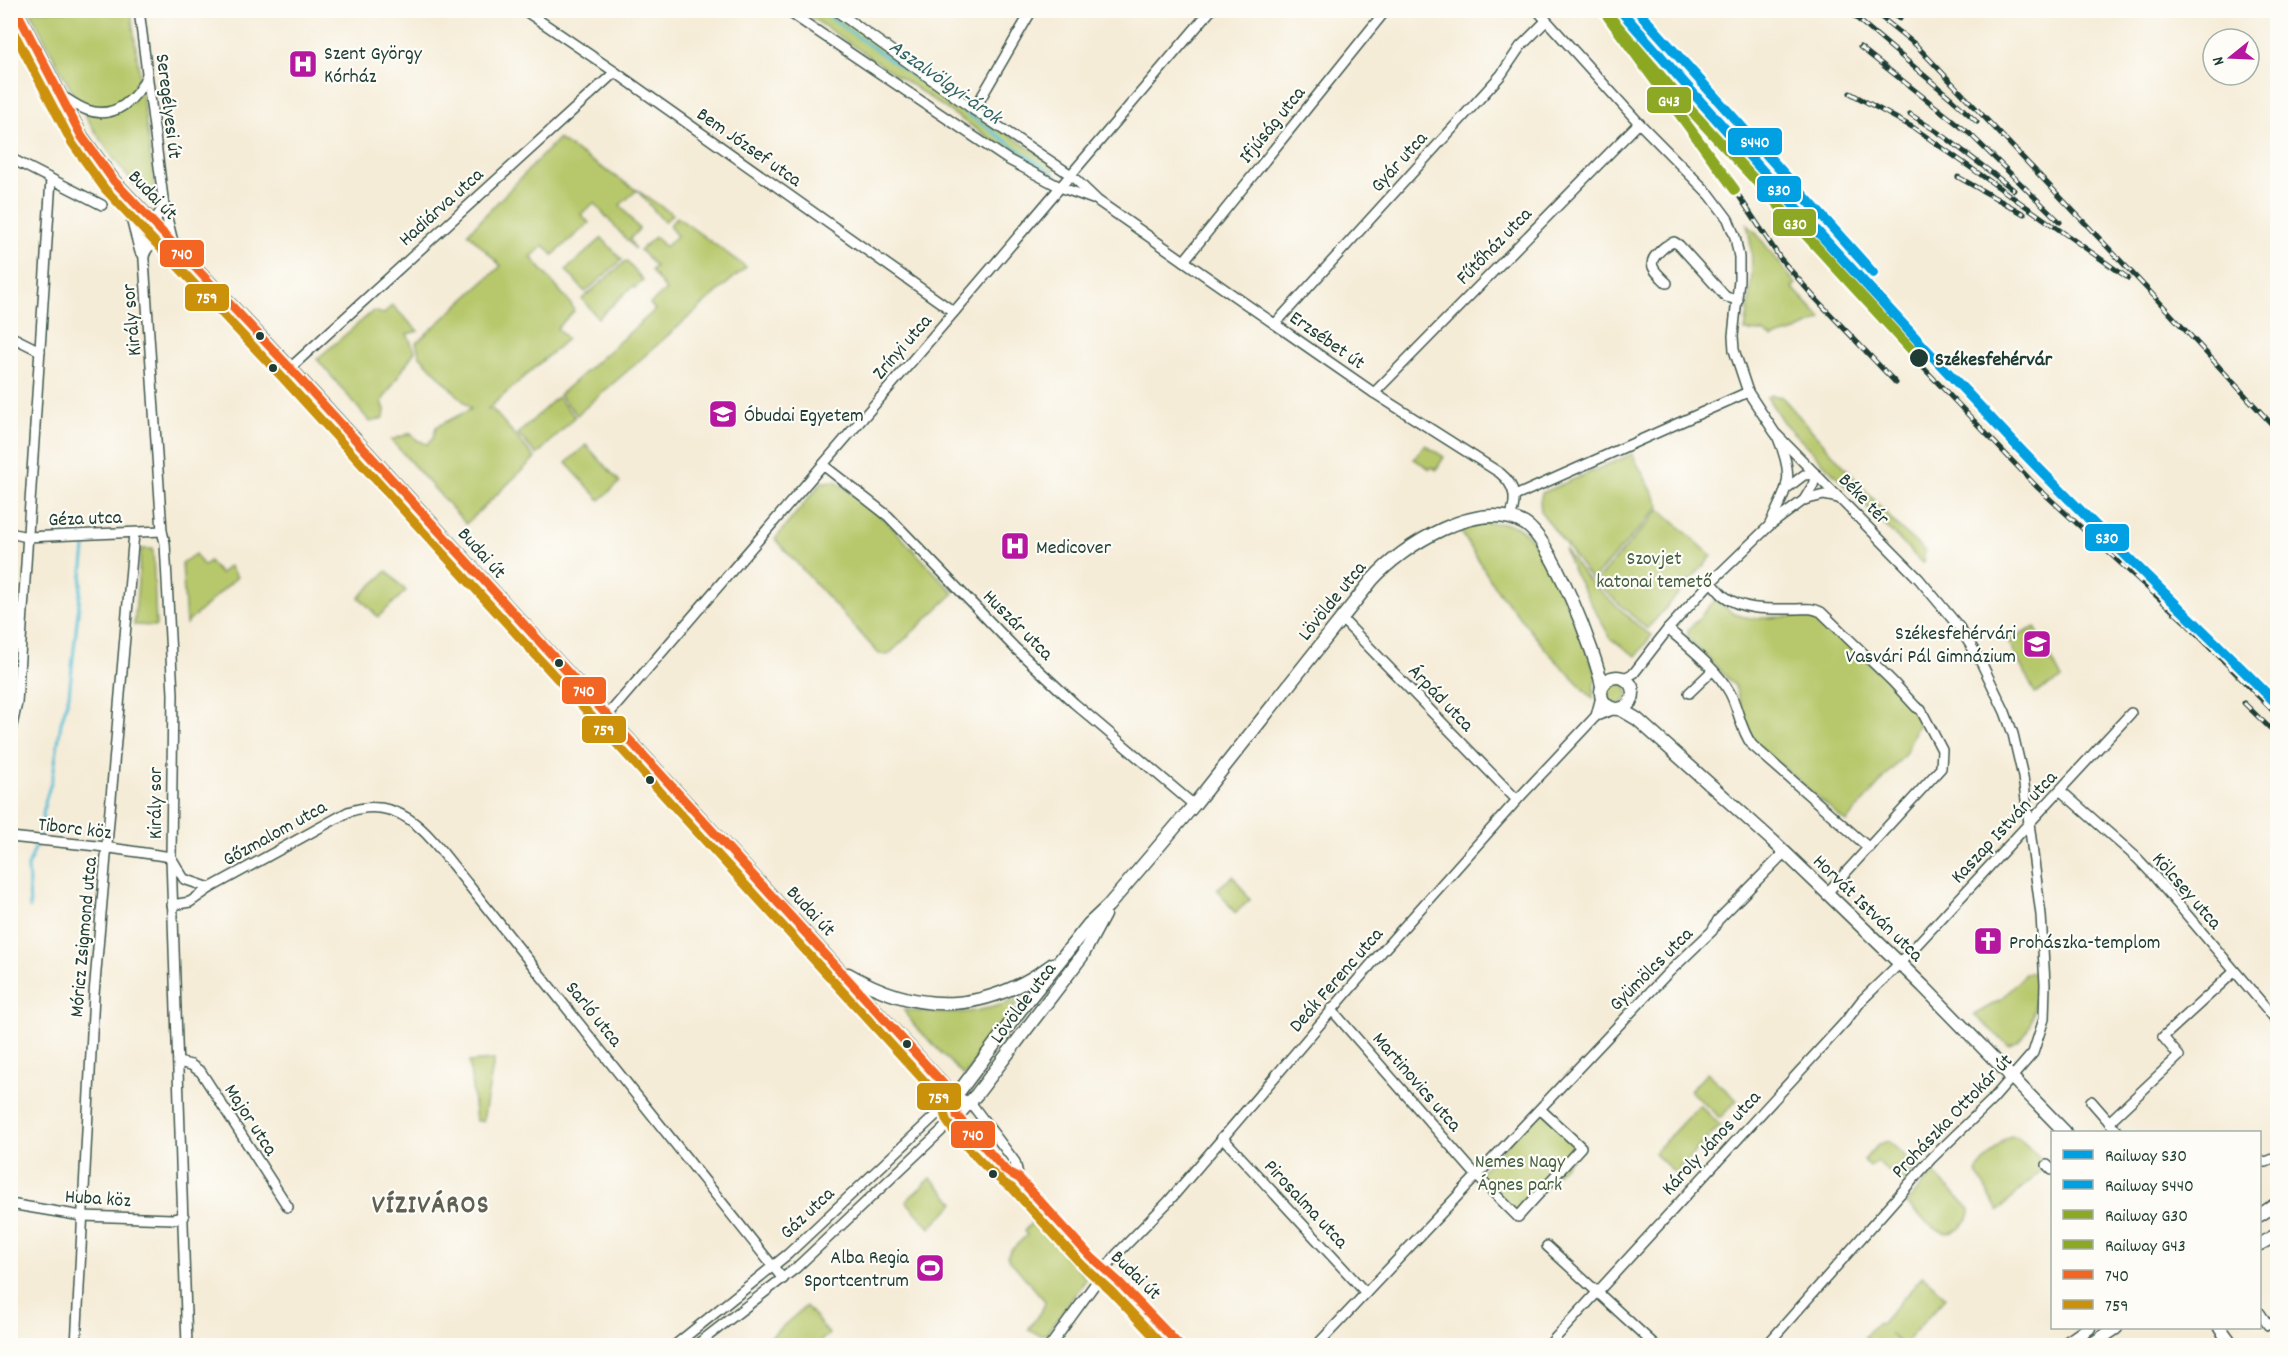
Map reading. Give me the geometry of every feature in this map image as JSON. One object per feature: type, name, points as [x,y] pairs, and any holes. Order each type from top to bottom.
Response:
[{"type":"main road","name":"Budai út","points":[[16,10],[58,93],[94,155],[123,190],[290,368],[955,1097]]},
{"type":"main road","name":"Lövölde utca","points":[[955,1097],[1089,924],[1108,906],[1194,805],[1382,569],[1415,544],[1439,532],[1471,520],[1496,516],[1510,518]]},
{"type":"main road","points":[[1510,518],[1532,530],[1548,550],[1599,668],[1602,692],[1626,678]]},
{"type":"main road","points":[[1599,668],[1626,678]]},
{"type":"main road","name":"Horvát István utca","points":[[1626,678],[1633,696],[1631,701],[1637,718]]},
{"type":"main road","name":"Horvát István utca","points":[[1602,692],[1606,705],[1637,718],[1785,852],[1900,963],[2064,1131]]},
{"type":"main road","points":[[1617,709],[1631,701]]},
{"type":"main road","name":"Lövölde utca","points":[[957,1116],[1083,956],[1108,906]]},
{"type":"main road","name":"Lövölde utca","points":[[840,969],[893,995],[920,1002],[953,1004],[989,998],[1009,991],[1028,981],[1068,952]]},
{"type":"main road","points":[[2261,1214],[2277,1203]]},
{"type":"main road","points":[[2261,1243],[2277,1234]]},
{"type":"main road","points":[[2063,1346],[2088,1329]]},
{"type":"main road","points":[[2089,1346],[2114,1329]]},
{"type":"main road","points":[[2221,1329],[2233,1346]]},
{"type":"street","name":"Seregélyesi út","points":[[139,10],[164,206],[173,242]]},
{"type":"street","name":"Bem József utca","points":[[524,10],[954,312]]},
{"type":"street","name":"Erzsébet út","points":[[786,10],[1007,159],[1060,187],[1098,201]]},
{"type":"street","name":"Erzsébet út","points":[[835,10],[974,110],[1071,175],[1098,201],[1184,261],[1374,393],[1500,473],[1510,484],[1515,496]]},
{"type":"street","points":[[974,110],[1032,10]]},
{"type":"street","name":"Zrínyi utca","points":[[606,716],[1210,10]]},
{"type":"street","name":"Ifjúság utca","points":[[1184,261],[1386,10]]},
{"type":"street","name":"Béke tér","points":[[1537,10],[1639,123],[1710,195],[1728,219],[1739,257],[1734,350],[1749,392],[1775,433],[1928,589],[1959,627]]},
{"type":"street","name":"Gyár utca","points":[[1275,324],[1501,75],[1520,47],[1546,21]]},
{"type":"street","name":"Hadiárva utca","points":[[290,368],[615,72]]},
{"type":"street","points":[[58,93],[87,110],[99,112],[112,110],[132,100],[144,84],[148,73]]},
{"type":"street","name":"Fűtőház utca","points":[[1374,393],[1639,123]]},
{"type":"street","points":[[10,158],[102,205]]},
{"type":"street","points":[[10,734],[17,703],[51,179]]},
{"type":"street","name":"Király sor","points":[[123,190],[143,262]]},
{"type":"street","points":[[155,223],[164,206]]},
{"type":"street","name":"Király sor","points":[[155,223],[144,239],[143,262],[165,549],[173,694],[172,904],[187,1346]]},
{"type":"street","name":"Király sor","points":[[143,262],[146,249],[153,243],[173,242]]},
{"type":"street","points":[[1667,283],[1653,269],[1651,263],[1667,244],[1674,242],[1726,297],[1738,300]]},
{"type":"street","points":[[10,336],[40,351]]},
{"type":"street","points":[[1510,518],[1515,496],[1749,392]]},
{"type":"street","points":[[1769,526],[1787,489],[1789,470],[1775,433]]},
{"type":"street","name":"Huszár utca","points":[[823,465],[888,516],[1015,648],[1074,703],[1194,805]]},
{"type":"street","points":[[1626,678],[1711,582],[1769,526],[1804,500],[1814,484],[1816,474],[1804,476],[1787,489]]},
{"type":"street","points":[[1804,500],[1824,495],[1839,498]]},
{"type":"street","name":"Géza utca","points":[[10,533],[27,537],[162,531]]},
{"type":"street","name":"Móricz Zsigmond utca","points":[[76,1346],[94,994],[135,533]]},
{"type":"street","points":[[1711,582],[1724,596],[1735,603],[1777,609],[1811,607],[1821,612],[1921,710],[1942,750],[1941,768],[1827,893]]},
{"type":"street","name":"Árpád utca","points":[[1341,618],[1517,800]]},
{"type":"street","name":"Prohászka Ottokár út","points":[[1766,1346],[1931,1160],[2012,1078],[2033,1053],[2044,1019],[2043,945],[2030,824],[2018,754],[2007,717],[1980,660],[1959,627]]},
{"type":"street","points":[[1668,629],[1712,670],[1730,694],[1743,729],[1752,745],[1869,848]]},
{"type":"street","points":[[1689,693],[1712,670]]},
{"type":"street","name":"Deák Ferenc utca","points":[[1596,716],[1602,692]]},
{"type":"street","points":[[593,701],[617,704]]},
{"type":"street","name":"Deák Ferenc utca","points":[[1050,1346],[1104,1269],[1168,1202],[1331,1009],[1517,800],[1596,716],[1617,709]]},
{"type":"street","name":"Kaszap István utca","points":[[1900,963],[2131,713]]},
{"type":"street","name":"Kölcsey utca","points":[[2061,791],[2137,858],[2277,1023]]},
{"type":"street","name":"Sarló utca","points":[[356,809],[365,807],[394,810],[419,825],[783,1279]]},
{"type":"street","name":"Gőzmalom utca","points":[[172,904],[190,902],[210,888],[356,809]]},
{"type":"street","name":"Tiborc köz","points":[[10,837],[171,857]]},
{"type":"street","name":"Gyümölcs utca","points":[[1316,1346],[1785,852]]},
{"type":"street","name":"Gőzmalom utca","points":[[171,857],[184,879],[210,888]]},
{"type":"street","name":"Károly János utca","points":[[1548,1346],[1845,1022],[1862,1000],[1900,963]]},
{"type":"street","points":[[2109,1122],[2179,1056],[2163,1037],[2235,972]]},
{"type":"street","name":"Martinovics utca","points":[[1331,1009],[1477,1176],[1518,1217],[1581,1147],[1540,1109]]},
{"type":"street","name":"Major utca","points":[[178,1062],[191,1065],[201,1072],[288,1208]]},
{"type":"street","points":[[955,1097],[957,1116]]},
{"type":"street","name":"Gáz utca","points":[[674,1346],[773,1266],[955,1097]]},
{"type":"street","name":"Budai út","points":[[955,1097],[970,1102],[1015,1162],[1019,1178]]},
{"type":"street","points":[[2091,1101],[2117,1131]]},
{"type":"street","name":"Gáz utca","points":[[695,1346],[783,1279],[957,1116]]},
{"type":"street","name":"Budai út","points":[[957,1116],[1006,1171],[1019,1178],[1090,1256],[1119,1282],[1180,1346]]},
{"type":"street","name":"Pirosalma utca","points":[[1222,1137],[1366,1293]]},
{"type":"street","points":[[2261,1161],[2266,1162],[2277,1157]]},
{"type":"street","name":"Huba köz","points":[[10,1204],[82,1216],[173,1219],[184,1217]]},
{"type":"street","points":[[1547,1246],[1656,1346]]},
{"type":"street","points":[[2261,1315],[2268,1324],[2277,1318]]},
{"type":"green space","points":[[30,11],[131,11],[155,191],[153,203],[135,185],[97,135]]},
{"type":"green space","points":[[802,11],[834,11],[1056,167],[1051,172],[1035,169]]},
{"type":"green space","points":[[558,139],[637,190],[620,205],[639,229],[630,239],[635,249],[594,203],[581,214],[589,223],[553,255],[544,245],[531,257],[571,304],[574,311],[557,328],[567,339],[488,409],[493,410],[535,458],[466,524],[391,440],[411,433],[417,440],[427,444],[433,438],[436,427],[471,409],[420,356],[416,343],[501,266],[468,233]]},
{"type":"green space","points":[[638,191],[673,214],[664,222]]},
{"type":"green space","points":[[677,217],[746,267],[577,415],[559,395],[655,310],[650,304],[666,290],[651,271],[655,266],[640,250],[655,237],[665,247],[677,236],[669,226]]},
{"type":"green space","points":[[1747,224],[1796,284],[1792,287],[1822,319],[1796,331],[1772,338],[1763,332],[1745,331],[1751,291],[1752,264]]},
{"type":"green space","points":[[602,238],[622,260],[585,292],[566,270]]},
{"type":"green space","points":[[626,261],[643,280],[635,288],[633,286],[598,318],[582,299]]},
{"type":"green space","points":[[392,305],[418,331],[407,334],[415,351],[382,401],[385,410],[384,418],[370,422],[317,359],[373,311],[384,314]]},
{"type":"green space","points":[[1772,395],[1782,397],[1899,528],[1925,551],[1923,564],[1783,422],[1767,397]]},
{"type":"green space","points":[[557,397],[575,417],[537,455],[518,434]]},
{"type":"green space","points":[[586,445],[620,482],[600,500],[566,463]]},
{"type":"green space","points":[[1425,445],[1444,457],[1436,470],[1414,459]]},
{"type":"green space","points":[[1632,454],[1660,506],[1592,580],[1541,512],[1542,493]]},
{"type":"green space","points":[[836,481],[885,520],[954,593],[888,655],[879,654],[775,539],[822,482]]},
{"type":"green space","name":"Szovjet katonai temető","points":[[1660,509],[1712,556],[1647,629],[1595,582]]},
{"type":"green space","points":[[1483,523],[1506,524],[1519,528],[1530,538],[1541,554],[1563,596],[1597,675],[1593,699],[1547,651],[1494,586],[1460,530]]},
{"type":"green space","points":[[141,549],[153,549],[156,626],[134,625]]},
{"type":"green space","points":[[1564,549],[1588,580],[1644,631],[1652,635],[1636,656],[1611,639],[1573,571]]},
{"type":"green space","points":[[195,554],[204,566],[209,561],[220,574],[229,566],[237,577],[186,624],[182,563]]},
{"type":"green space","points":[[387,571],[406,591],[378,617],[359,597]]},
{"type":"green space","points":[[1716,599],[1732,613],[1744,617],[1799,616],[1821,619],[1888,681],[1911,708],[1919,722],[1905,754],[1846,822],[1751,739],[1735,686],[1688,638],[1688,630]]},
{"type":"green space","points":[[2035,627],[2062,679],[2035,693],[2008,641]]},
{"type":"green space","points":[[1617,682],[1625,685],[1628,693],[1625,701],[1617,704],[1609,701],[1606,693],[1609,685]]},
{"type":"green space","points":[[1233,876],[1250,900],[1235,913],[1217,889]]},
{"type":"green space","points":[[2035,971],[2035,1003],[2029,1026],[2017,1042],[2008,1045],[1974,1015],[2002,999],[2025,974]]},
{"type":"green space","points":[[1021,998],[964,1076],[914,1025],[903,1009],[934,1013],[977,1011]]},
{"type":"green space","points":[[494,1060],[483,1121],[476,1121],[469,1062]]},
{"type":"green space","points":[[1707,1073],[1737,1100],[1720,1118],[1690,1091]]},
{"type":"green space","points":[[1699,1105],[1720,1125],[1675,1173],[1654,1153]]},
{"type":"green space","name":"Nemes Nagy Ágnes park","points":[[1540,1109],[1581,1147],[1518,1217],[1477,1176]]},
{"type":"green space","points":[[2018,1137],[2047,1165],[1998,1211],[1977,1173],[2006,1138]]},
{"type":"green space","points":[[1888,1141],[1917,1166],[1902,1183],[1877,1161],[1870,1167],[1864,1160],[1879,1144]]},
{"type":"green space","points":[[1933,1173],[1970,1209],[1967,1220],[1955,1231],[1947,1233],[1932,1227],[1906,1203]]},
{"type":"green space","points":[[931,1178],[955,1203],[930,1228],[906,1201]]},
{"type":"green space","points":[[1035,1219],[1087,1278],[1046,1334],[1040,1335],[1028,1330],[1045,1301],[1007,1257],[1010,1251],[1027,1235],[1024,1231]]},
{"type":"green space","points":[[1923,1276],[1946,1297],[1903,1345],[1890,1333],[1902,1345],[1873,1345],[1864,1337],[1878,1323],[1880,1325]]},
{"type":"green space","points":[[806,1306],[829,1334],[816,1345],[761,1345]]},
{"type":"waterway","name":"Aszalvölgyi-árok","points":[[819,10],[1056,176]]},
{"type":"waterway","points":[[40,835],[45,802],[53,776],[61,723],[69,695],[85,548]]},
{"type":"waterway","points":[[30,908],[28,866],[37,843]]},
{"type":"railway","points":[[1847,10],[1977,122]]},
{"type":"railway","points":[[1872,10],[1916,45],[2153,295],[2278,431]]},
{"type":"railway","points":[[1887,10],[1900,18]]},
{"type":"railway","points":[[1860,47],[1970,134],[2060,222]]},
{"type":"railway","points":[[1850,93],[1914,128],[2128,278]]},
{"type":"railway","points":[[1910,114],[1945,137],[2014,190]]},
{"type":"railway","points":[[1958,177],[2024,214]]},
{"type":"railway","points":[[1735,190],[1780,258],[1896,383]]},
{"type":"railway","points":[[1917,361],[2038,488],[2186,623],[2278,716]]},
{"type":"railway","points":[[2244,703],[2278,736]]},
{"type":"rail line","name":"G43","points":[[1603,10],[1735,190]]},
{"type":"rail line","name":"S30","points":[[1620,10],[1817,231],[2019,448],[2278,705]]},
{"type":"rail line","name":"S440","points":[[1637,10],[1873,273]]},
{"type":"rail line","name":"G30","points":[[1611,18],[1686,105],[1920,359]]},
{"type":"transit line","name":"740","points":[[16,10],[82,137],[114,181],[290,368],[948,1089],[955,1097],[957,1116],[1006,1171],[1019,1178],[1090,1256],[1119,1282],[1180,1346]]},
{"type":"transit line","name":"759","points":[[10,25],[72,143],[105,189],[281,376],[939,1097],[943,1103],[946,1120],[969,1149],[987,1168],[1012,1188],[1081,1264],[1111,1291],[1163,1346]]},
{"type":"place","name":"Szent György Kórház","points":[[303,64]]},
{"type":"place","name":"Székesfehérvár","points":[[1919,358]]},
{"type":"place","name":"Óbudai Egyetem","points":[[723,414]]},
{"type":"place","name":"Medicover","points":[[1015,546]]},
{"type":"place","name":"Székesfehérvári Vasvári Pál Gimnázium","points":[[2037,644]]},
{"type":"place","name":"Prohászka-templom","points":[[1988,941]]},
{"type":"place","name":"Alba Regia Sportcentrum","points":[[930,1268]]},
{"type":"district","name":"VÍZIVÁROS","points":[[431,1203]]}]
